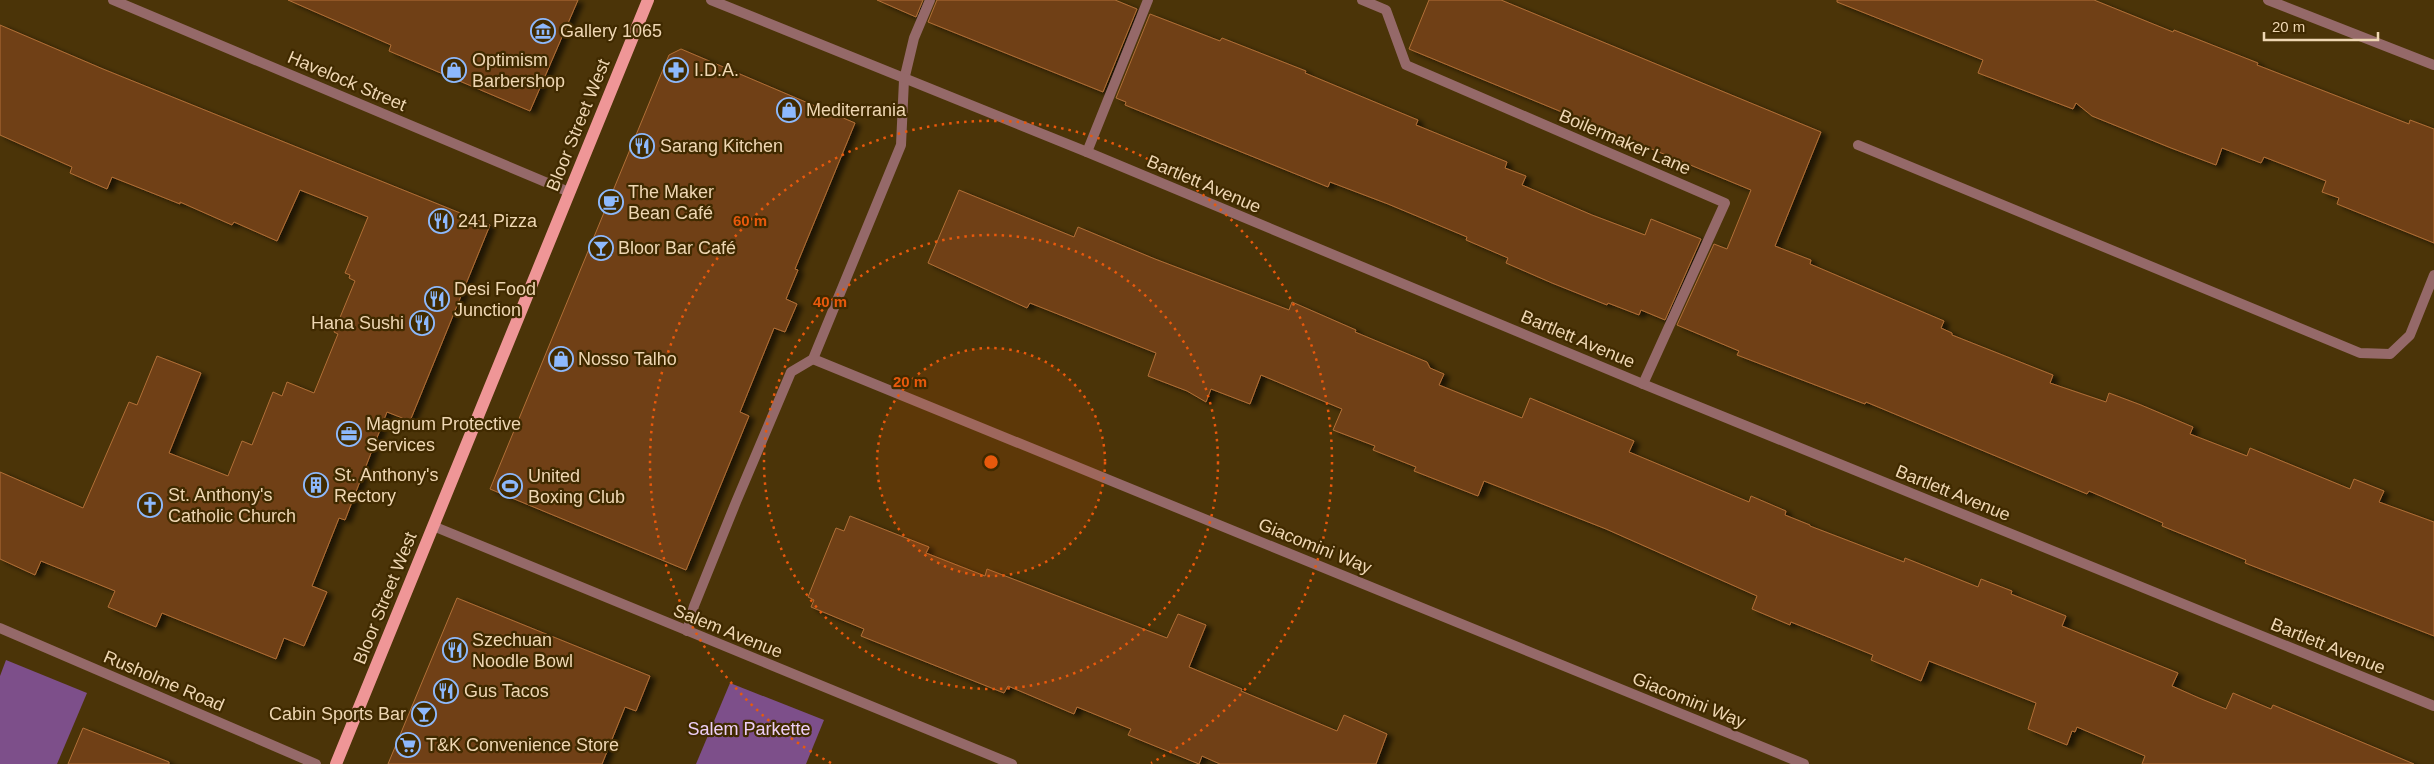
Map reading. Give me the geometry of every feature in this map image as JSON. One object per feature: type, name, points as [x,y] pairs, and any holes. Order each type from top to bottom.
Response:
[{"type":"main road","name":"Bloor Street West","points":[[336,764],[648,0]]},
{"type":"street","name":"Havelock Street","points":[[113,0],[569,192]]},
{"type":"street","name":"Bartlett Avenue","points":[[711,0],[904,80],[1087,152],[1643,384],[2434,706]]},
{"type":"street","points":[[686,631],[694,606],[791,372],[813,358],[901,145],[904,80],[914,38],[930,0]]},
{"type":"street","points":[[1087,152],[1148,0]]},
{"type":"street","name":"Boilermaker Lane","points":[[1362,0],[1386,10],[1406,65],[1725,203],[1643,384]]},
{"type":"street","points":[[2268,0],[2434,65]]},
{"type":"street","points":[[1858,145],[2360,353],[2390,354],[2410,335],[2434,275]]},
{"type":"street","name":"Giacomini Way","points":[[813,358],[1804,764]]},
{"type":"street","name":"Salem Avenue","points":[[433,526],[1012,764]]},
{"type":"street","name":"Rusholme Road","points":[[0,628],[316,764]]},
{"type":"green space","points":[[6,660],[87,693],[57,764],[0,764],[0,676]]},
{"type":"green space","name":"Salem Parkette","points":[[730,683],[824,720],[806,764],[696,764]]},
{"type":"building","points":[[288,0],[578,0],[530,111],[389,51],[391,45]]},
{"type":"building","points":[[877,0],[923,0],[916,17]]},
{"type":"building","points":[[937,0],[1115,0],[1137,9],[1103,92],[928,22]]},
{"type":"building","points":[[1429,0],[1501,0],[1821,132],[1775,246],[1811,260],[1810,264],[1944,321],[1941,328],[1952,333],[1952,335],[2053,375],[2050,383],[2106,402],[2109,393],[2193,427],[2190,434],[2247,456],[2250,448],[2350,489],[2354,479],[2384,491],[2379,502],[2434,522],[2434,636],[2245,563],[2246,560],[2162,526],[2163,523],[2089,491],[2087,494],[1866,402],[1865,404],[1737,355],[1739,351],[1677,325],[1714,244],[1727,249],[1751,190],[1409,49]]},
{"type":"building","points":[[1837,0],[2094,0],[2409,124],[2410,120],[2434,129],[2434,243],[2337,204],[2339,198],[2322,192],[2326,181],[2264,157],[2261,163],[2222,148],[2216,165],[2092,116],[2076,103],[2073,109],[1978,73],[1983,60],[1837,2]]},
{"type":"building","points":[[1150,14],[1220,41],[1222,38],[1306,71],[1305,73],[1418,120],[1416,125],[1507,162],[1505,168],[1526,176],[1522,185],[1592,215],[1645,235],[1651,219],[1701,239],[1665,320],[1641,310],[1639,315],[1608,303],[1607,305],[1506,263],[1508,258],[1466,240],[1467,237],[1388,204],[1330,182],[1328,187],[1125,105],[1126,102],[1116,98]]},
{"type":"building","points":[[0,25],[103,69],[490,225],[410,421],[387,412],[345,520],[339,518],[312,586],[327,592],[304,646],[284,638],[276,659],[162,613],[156,627],[108,607],[115,591],[41,561],[35,575],[0,559],[0,472],[83,508],[129,402],[137,405],[157,356],[201,373],[169,453],[228,476],[242,441],[252,445],[273,392],[282,396],[287,382],[314,393],[338,334],[334,332],[355,281],[349,278],[350,275],[345,273],[368,217],[300,190],[277,241],[234,222],[232,225],[180,202],[180,204],[112,177],[107,189],[70,173],[72,167],[0,135]]},
{"type":"building","points":[[681,49],[855,123],[795,269],[798,270],[786,299],[797,304],[785,332],[774,328],[740,412],[749,416],[686,570],[490,489],[669,55]]},
{"type":"building","points":[[959,190],[1074,237],[1078,227],[1155,259],[1289,310],[1292,302],[1356,330],[1355,332],[1427,362],[1430,368],[1444,374],[1439,385],[1522,418],[1530,398],[1634,441],[1629,452],[1749,502],[1751,496],[1786,511],[1785,515],[1810,526],[1904,562],[1905,558],[1978,587],[1981,579],[2012,591],[2011,594],[2066,616],[2062,626],[2178,673],[2172,686],[2199,698],[2226,709],[2233,693],[2271,709],[2273,705],[2414,764],[2142,764],[2145,756],[2077,727],[2075,732],[2072,731],[2067,745],[2028,729],[2036,703],[1929,661],[1921,681],[1871,660],[1873,655],[1791,622],[1790,625],[1752,609],[1757,596],[1606,529],[1484,481],[1478,496],[1414,471],[1416,467],[1373,450],[1375,446],[1333,430],[1342,409],[1261,375],[1250,404],[1211,389],[1206,402],[1187,391],[1148,376],[1156,353],[1030,303],[1027,308],[928,263]]},
{"type":"building","points":[[850,516],[929,547],[926,553],[985,576],[987,569],[1167,638],[1178,614],[1206,625],[1189,667],[1337,731],[1344,715],[1387,734],[1376,764],[1220,764],[1202,756],[1199,764],[1128,735],[1131,729],[1077,707],[1074,714],[1008,686],[1004,693],[861,636],[864,629],[811,607],[814,600],[808,597],[836,528],[844,531]]},
{"type":"building","points":[[457,598],[650,676],[636,711],[625,707],[602,764],[388,764]]},
{"type":"building","points":[[83,728],[169,762],[169,764],[68,764]]},
{"type":"place","name":"Gallery 1065","points":[[543,31]]},
{"type":"place","name":"Optimism Barbershop","points":[[454,70]]},
{"type":"place","name":"I.D.A.","points":[[676,70]]},
{"type":"place","name":"Mediterrania","points":[[789,110]]},
{"type":"place","name":"Sarang Kitchen","points":[[642,146]]},
{"type":"place","name":"The Maker Bean Café","points":[[611,202]]},
{"type":"place","name":"241 Pizza","points":[[441,221]]},
{"type":"place","name":"Bloor Bar Café","points":[[601,248]]},
{"type":"place","name":"Desi Food Junction","points":[[437,299]]},
{"type":"place","name":"Hana Sushi","points":[[422,323]]},
{"type":"place","name":"Nosso Talho","points":[[561,359]]},
{"type":"place","name":"Magnum Protective Services","points":[[349,434]]},
{"type":"place","name":"St. Anthony's Rectory","points":[[316,485]]},
{"type":"place","name":"United Boxing Club","points":[[510,486]]},
{"type":"place","name":"St. Anthony's Catholic Church","points":[[150,505]]},
{"type":"place","name":"Szechuan Noodle Bowl","points":[[455,650]]},
{"type":"place","name":"Gus Tacos","points":[[446,691]]},
{"type":"place","name":"Cabin Sports Bar","points":[[424,714]]},
{"type":"place","name":"T&K Convenience Store","points":[[408,745]]}]
